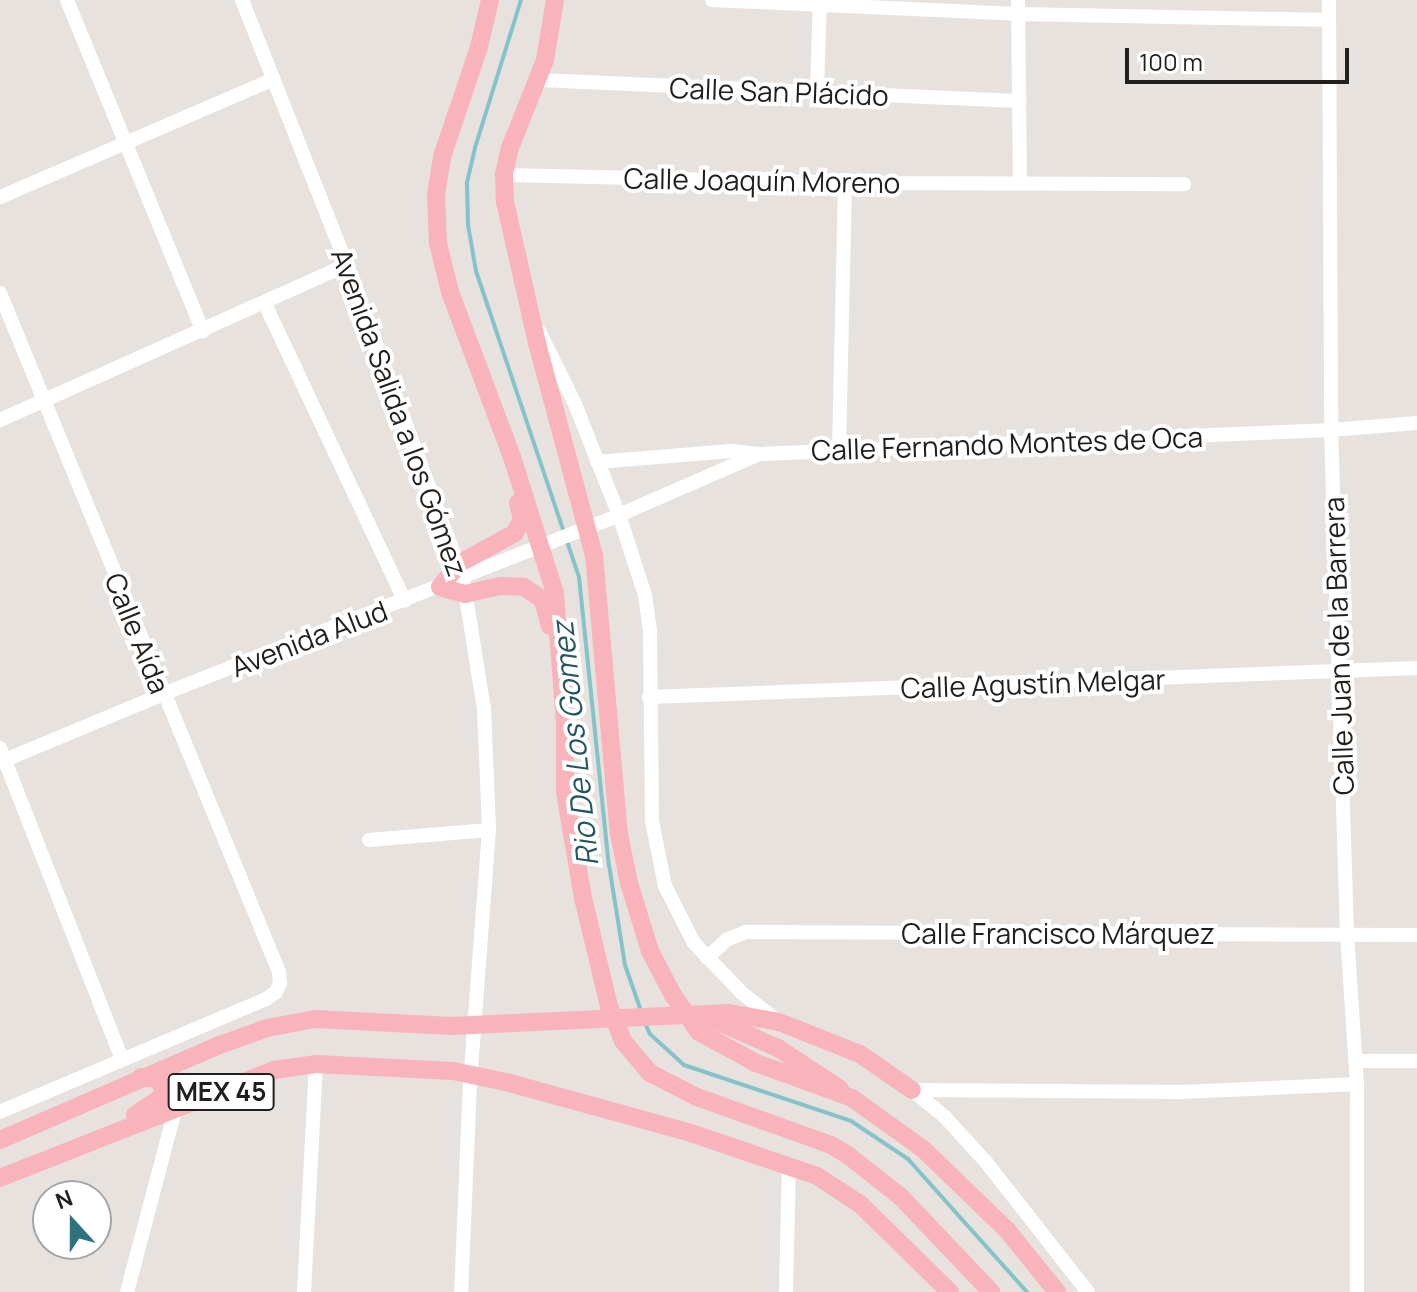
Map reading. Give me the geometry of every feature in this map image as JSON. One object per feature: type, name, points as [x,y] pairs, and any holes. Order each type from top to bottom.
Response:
[{"type":"main road","points":[[490,0],[479,47],[442,157],[436,194],[442,267],[512,457],[555,593],[563,678],[565,792]]},
{"type":"main road","points":[[555,0],[538,80],[510,148],[504,175],[511,239],[594,555],[619,834],[629,883],[650,951],[685,1014],[710,1041],[756,1063],[852,1098]]},
{"type":"main road","points":[[440,587],[463,578],[515,533],[522,519],[471,378],[468,341]]},
{"type":"main road","points":[[440,587],[463,578],[514,585],[535,593],[546,606],[550,623],[554,733],[600,974],[623,1041],[641,1063],[667,1083],[831,1145],[849,1156],[901,1197],[991,1292]]},
{"type":"main road","points":[[697,1012],[803,1061],[955,1175],[1007,1230],[1057,1292]]},
{"type":"main road","name":"MEX 45","points":[[0,1140],[217,1046],[293,1022],[315,1019],[452,1026],[697,1012],[779,1022],[860,1054],[912,1090]]},
{"type":"main road","name":"MEX 45","points":[[0,1178],[274,1070],[316,1064],[453,1071],[506,1082],[789,1164],[826,1181],[860,1204],[891,1237]]},
{"type":"main road","points":[[21,1170],[52,1151],[153,1107],[162,1097],[163,1087],[157,1079],[141,1077]]},
{"type":"main road","points":[[891,1237],[950,1292]]},
{"type":"street","points":[[67,0],[203,331]]},
{"type":"street","name":"Avenida Salida a los Gómez","points":[[242,0],[347,265],[463,578],[485,722],[489,830],[470,1081],[461,1292]]},
{"type":"street","points":[[712,0],[1114,7],[1211,18],[1329,20]]},
{"type":"street","points":[[1210,0],[1211,18]]},
{"type":"street","name":"Calle Juan de la Barrera","points":[[1329,0],[1331,430],[1347,934],[1357,1084],[1357,1292]]},
{"type":"street","points":[[817,93],[820,2]]},
{"type":"street","points":[[1018,7],[1020,182]]},
{"type":"street","points":[[0,197],[274,79]]},
{"type":"street","name":"Calle San Plácido","points":[[538,80],[1020,101]]},
{"type":"street","name":"Calle Joaquín Moreno","points":[[504,175],[845,183],[1184,184]]},
{"type":"street","points":[[839,449],[845,183]]},
{"type":"street","points":[[0,420],[347,265]]},
{"type":"street","name":"Calle Aída","points":[[0,293],[279,972],[276,992],[266,999],[122,1059]]},
{"type":"street","points":[[265,304],[405,601]]},
{"type":"street","points":[[530,312],[575,404],[647,606],[654,843],[672,905],[687,934],[707,958],[742,993],[779,1022]]},
{"type":"street","name":"Calle Fernando Montes de Oca","points":[[597,462],[731,451],[759,454],[1331,430],[1417,423]]},
{"type":"street","points":[[463,578],[759,454]]},
{"type":"street","name":"Avenida Alud","points":[[2,757],[440,587]]},
{"type":"street","name":"Calle Agustín Melgar","points":[[649,697],[1417,668]]},
{"type":"street","points":[[0,1112],[122,1059],[2,757]]},
{"type":"street","points":[[369,840],[489,830]]},
{"type":"street","name":"Calle Francisco Márquez","points":[[707,958],[726,940],[746,932],[1417,935]]},
{"type":"street","points":[[1356,1061],[1417,1061]]},
{"type":"street","points":[[304,1292],[316,1064]]},
{"type":"street","points":[[912,1090],[1182,1092],[1357,1084]]},
{"type":"street","name":"MEX 45","points":[[912,1090],[944,1116],[986,1162],[1088,1292]]},
{"type":"street","points":[[127,1292],[175,1110]]},
{"type":"street","points":[[786,1292],[789,1164]]},
{"type":"street","name":"MEX 45","points":[[891,1237],[938,1292]]},
{"type":"waterway","name":"Rio De Los Gomez","points":[[521,0],[475,148],[467,184],[468,225],[476,271],[579,577],[609,865],[625,965],[641,1011]]},
{"type":"waterway","name":"Rio De Los Gomez","points":[[645,1023],[650,1034],[684,1065],[851,1121],[908,1159],[1027,1292]]}]
